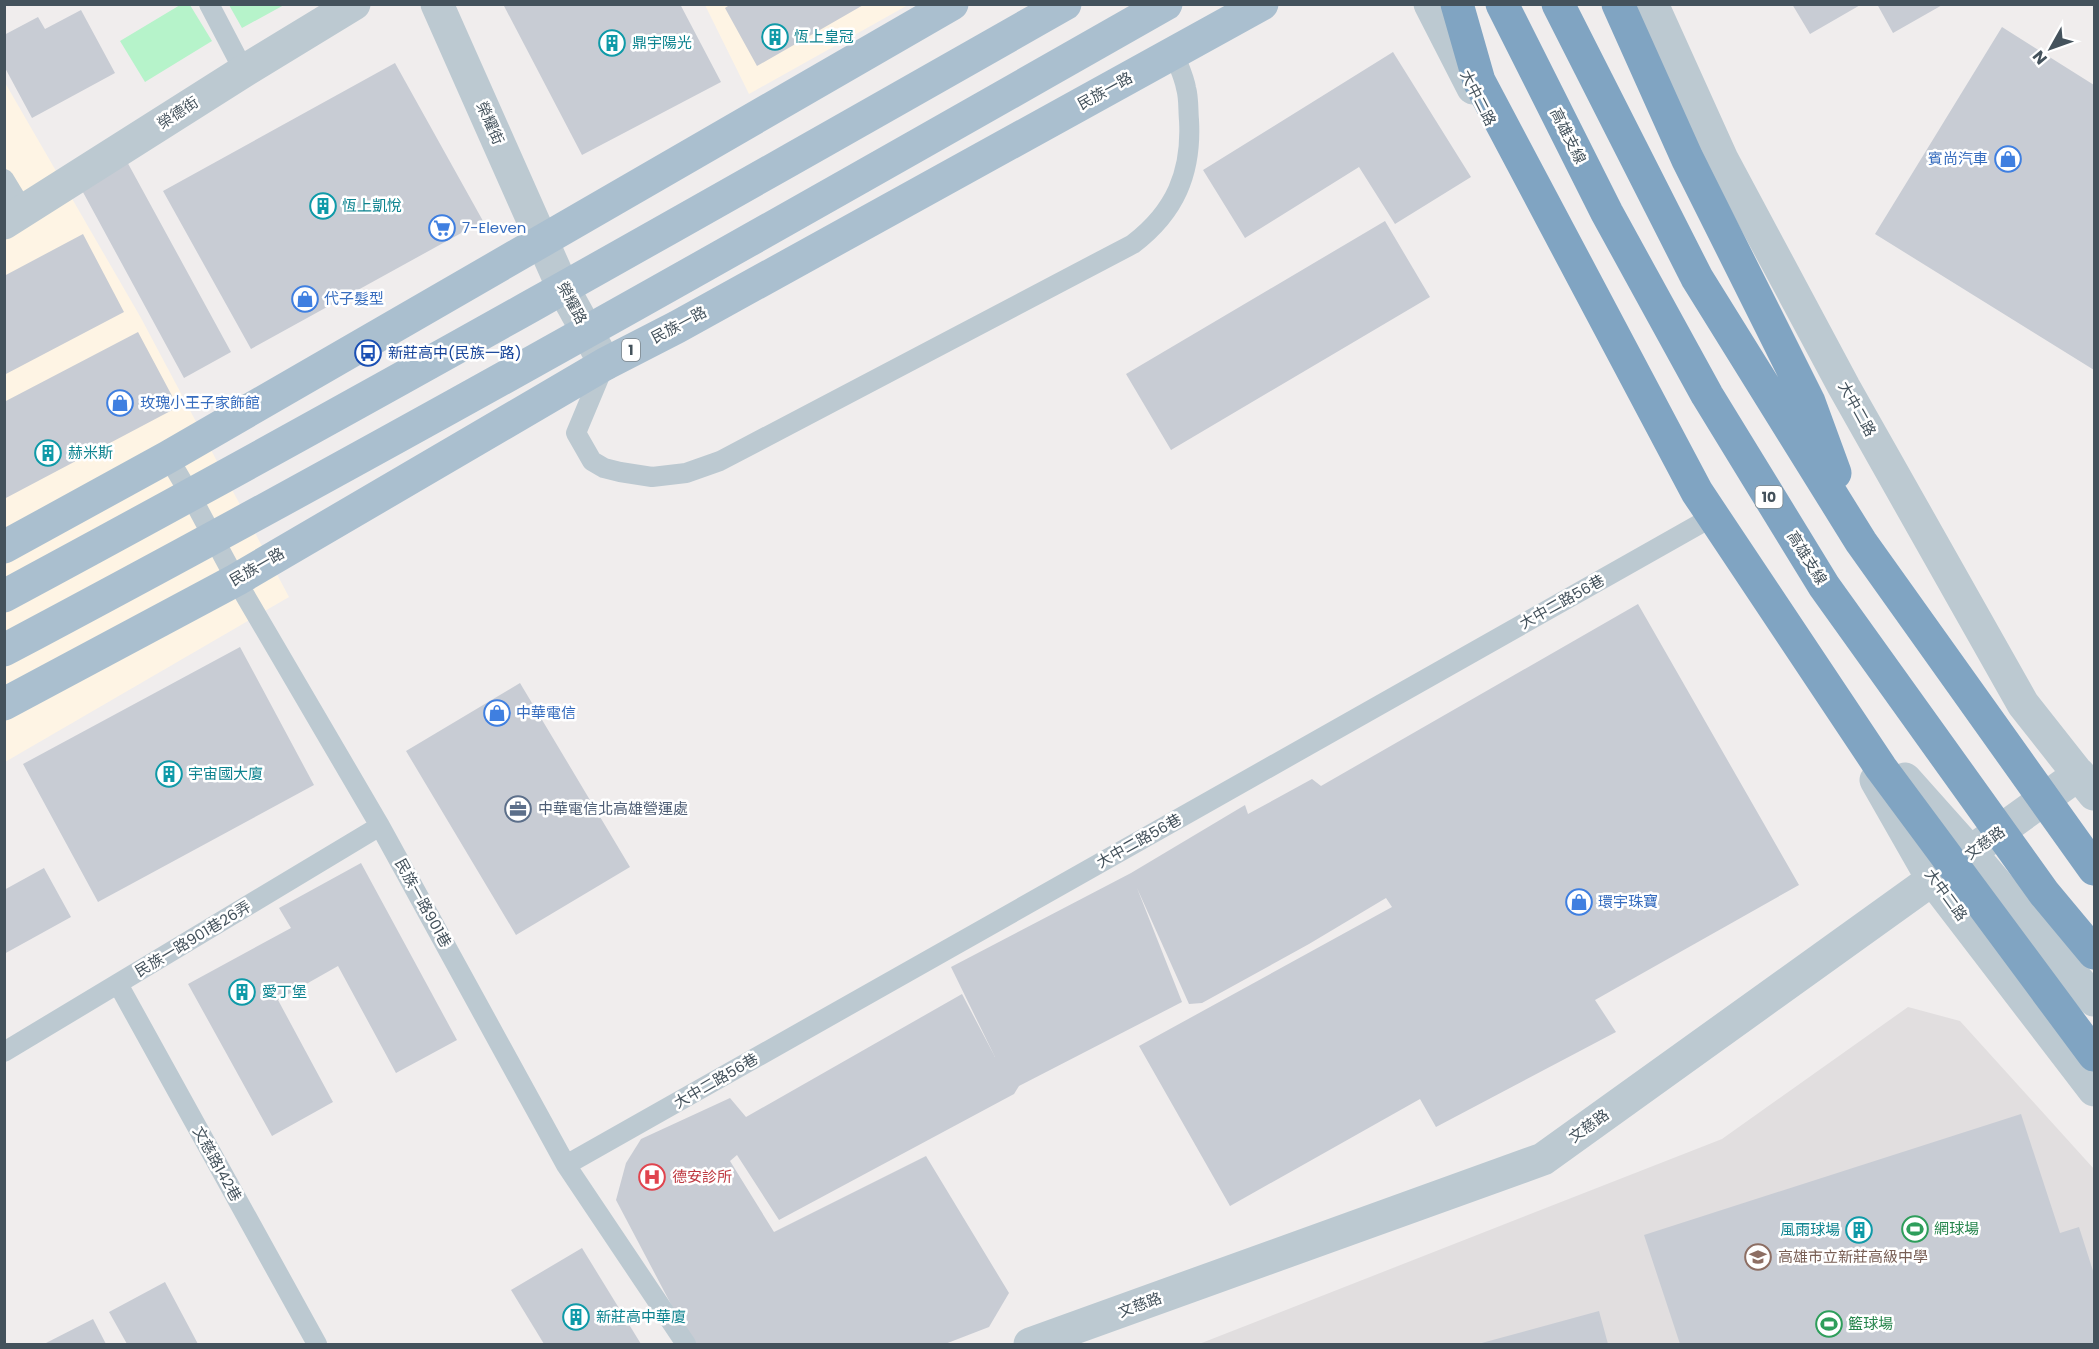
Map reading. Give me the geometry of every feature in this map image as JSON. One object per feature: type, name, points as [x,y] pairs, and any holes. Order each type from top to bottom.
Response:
[{"type":"highway","points":[[1457,4],[1479,81],[1697,492],[1881,768],[2094,1055]]},
{"type":"highway","name":"高雄支線","points":[[1502,4],[1607,213],[1707,395],[1824,586],[2044,893],[2094,953]]},
{"type":"highway","points":[[1558,4],[1697,278],[1861,542],[2094,869]]},
{"type":"highway","points":[[1618,4],[1687,158],[1809,402],[1861,542]]},
{"type":"main road","points":[[4,547],[168,457],[952,4]]},
{"type":"main road","points":[[4,596],[191,496],[1065,4]]},
{"type":"main road","points":[[4,650],[212,539],[588,332],[1166,4]]},
{"type":"main road","name":"民族一路","points":[[4,704],[236,580],[605,364],[677,327],[1262,4]]},
{"type":"street","name":"榮德街","points":[[14,218],[244,71],[354,4]]},
{"type":"street","name":"榮耀街","points":[[437,4],[542,241]]},
{"type":"street","name":"大中二路","points":[[1430,4],[1565,268],[1712,517],[1822,686],[1933,880],[2094,1090]]},
{"type":"street","name":"大中二路","points":[[1652,4],[1722,159],[1844,387],[2024,704],[2087,784]]},
{"type":"street","name":"榮耀路","points":[[542,241],[563,288],[605,364]]},
{"type":"street","name":"大中二路","points":[[1822,686],[1971,853],[2094,1000]]},
{"type":"street","name":"文慈路","points":[[1030,1344],[1543,1159],[1971,853],[2087,784]]},
{"type":"lane","points":[[209,4],[244,71]]},
{"type":"lane","points":[[605,364],[576,433],[592,461],[604,468],[652,477],[686,473],[720,462],[1133,244],[1151,230],[1165,212],[1179,188],[1188,161],[1190,145],[1187,89],[1174,53]]},
{"type":"lane","points":[[4,179],[14,218]]},
{"type":"lane","name":"民族一路901巷","points":[[168,457],[191,496],[212,539],[380,826],[566,1165],[686,1344]]},
{"type":"lane","name":"大中二路56巷","points":[[566,1165],[1712,517]]},
{"type":"lane","name":"民族一路901巷26弄","points":[[4,1052],[380,826]]},
{"type":"lane","name":"文慈路142巷","points":[[118,984],[317,1344]]},
{"type":"shaded area","points":[[705,5],[908,5],[749,94]]},
{"type":"shaded area","points":[[4,81],[141,318],[289,597],[5,762]]},
{"type":"shaded area","name":"高雄市立新莊高級中學","points":[[1908,1007],[1960,1021],[2094,1169],[2094,1344],[1199,1344],[1722,1139]]},
{"type":"green space","points":[[180,5],[190,5],[212,41],[145,82],[120,41]]},
{"type":"green space","points":[[229,5],[284,5],[242,28]]},
{"type":"building","name":"鼎宇陽光","points":[[503,4],[680,4],[721,82],[582,155]]},
{"type":"building","name":"恆上皇冠","points":[[731,4],[865,4],[757,66],[725,8]]},
{"type":"building","points":[[1792,4],[1862,4],[1810,34]]},
{"type":"building","points":[[1877,4],[1944,4],[1893,33]]},
{"type":"building","points":[[81,10],[115,73],[32,118],[4,66],[4,35],[38,17],[45,29]]},
{"type":"building","name":"賓尚汽車","points":[[2002,27],[2094,85],[2094,370],[1875,234]]},
{"type":"building","points":[[1393,52],[1471,177],[1395,224],[1359,167],[1245,238],[1203,170]]},
{"type":"building","name":"恆上凱悅","points":[[395,63],[483,221],[251,349],[163,191]]},
{"type":"building","points":[[125,158],[231,352],[184,378],[78,183]]},
{"type":"building","points":[[1385,221],[1430,297],[1171,450],[1126,374]]},
{"type":"building","points":[[83,234],[124,312],[4,375],[4,276]]},
{"type":"building","name":"赫米斯","points":[[138,332],[178,407],[4,499],[4,402]]},
{"type":"building","points":[[1638,604],[1799,885],[1595,1000],[1616,1032],[1436,1127],[1420,1099],[1230,1206],[1139,1046],[1392,907],[1386,898],[1202,1003],[1189,1004],[1137,888],[1182,1002],[1019,1086],[1014,1094],[779,1220],[737,1155],[730,1161],[774,1232],[926,1156],[1009,1293],[989,1327],[945,1344],[692,1344],[616,1200],[626,1163],[641,1139],[730,1098],[746,1117],[962,994],[995,1057],[951,967],[1131,873],[1245,805],[1248,814],[1312,779],[1321,786]]},
{"type":"building","name":"宇宙國大廈","points":[[240,647],[314,785],[98,902],[23,764]]},
{"type":"building","name":"中華電信北高雄營運處","points":[[520,683],[630,867],[516,935],[406,751]]},
{"type":"building","name":"愛丁堡","points":[[361,863],[457,1040],[396,1073],[338,966],[278,1000],[333,1102],[272,1136],[188,984],[291,928],[279,908]]},
{"type":"building","points":[[44,868],[71,917],[4,954],[4,890]]},
{"type":"building","name":"風雨球場","points":[[2021,1114],[2060,1233],[2079,1227],[2094,1274],[2094,1344],[1680,1344],[1644,1235]]},
{"type":"building","name":"新莊高中華廈","points":[[582,1248],[641,1344],[544,1344],[511,1290]]},
{"type":"building","points":[[165,1282],[198,1344],[127,1344],[109,1312]]},
{"type":"building","points":[[1599,1311],[1608,1344],[1478,1344]]},
{"type":"building","points":[[93,1319],[106,1344],[44,1344]]},
{"type":"place","name":"恆上皇冠","points":[[775,37]]},
{"type":"place","name":"鼎宇陽光","points":[[612,43]]},
{"type":"place","name":"賓尚汽車","points":[[2008,159]]},
{"type":"place","name":"恆上凱悅","points":[[323,206]]},
{"type":"place","name":"7-Eleven","points":[[442,228]]},
{"type":"place","name":"代子髮型","points":[[305,299]]},
{"type":"place","name":"新莊高中(民族一路)","points":[[368,353]]},
{"type":"place","name":"玫瑰小王子家飾館","points":[[120,403]]},
{"type":"place","name":"赫米斯","points":[[48,453]]},
{"type":"place","name":"中華電信","points":[[497,713]]},
{"type":"place","name":"宇宙國大廈","points":[[169,774]]},
{"type":"place","name":"中華電信北高雄營運處","points":[[518,809]]},
{"type":"place","name":"環宇珠寶","points":[[1579,902]]},
{"type":"place","name":"愛丁堡","points":[[242,992]]},
{"type":"place","name":"德安診所","points":[[652,1177]]},
{"type":"place","name":"網球場","points":[[1915,1229]]},
{"type":"place","name":"風雨球場","points":[[1859,1230]]},
{"type":"place","name":"高雄市立新莊高級中學","points":[[1758,1257]]},
{"type":"place","name":"新莊高中華廈","points":[[576,1317]]},
{"type":"place","name":"籃球場","points":[[1829,1324]]}]
